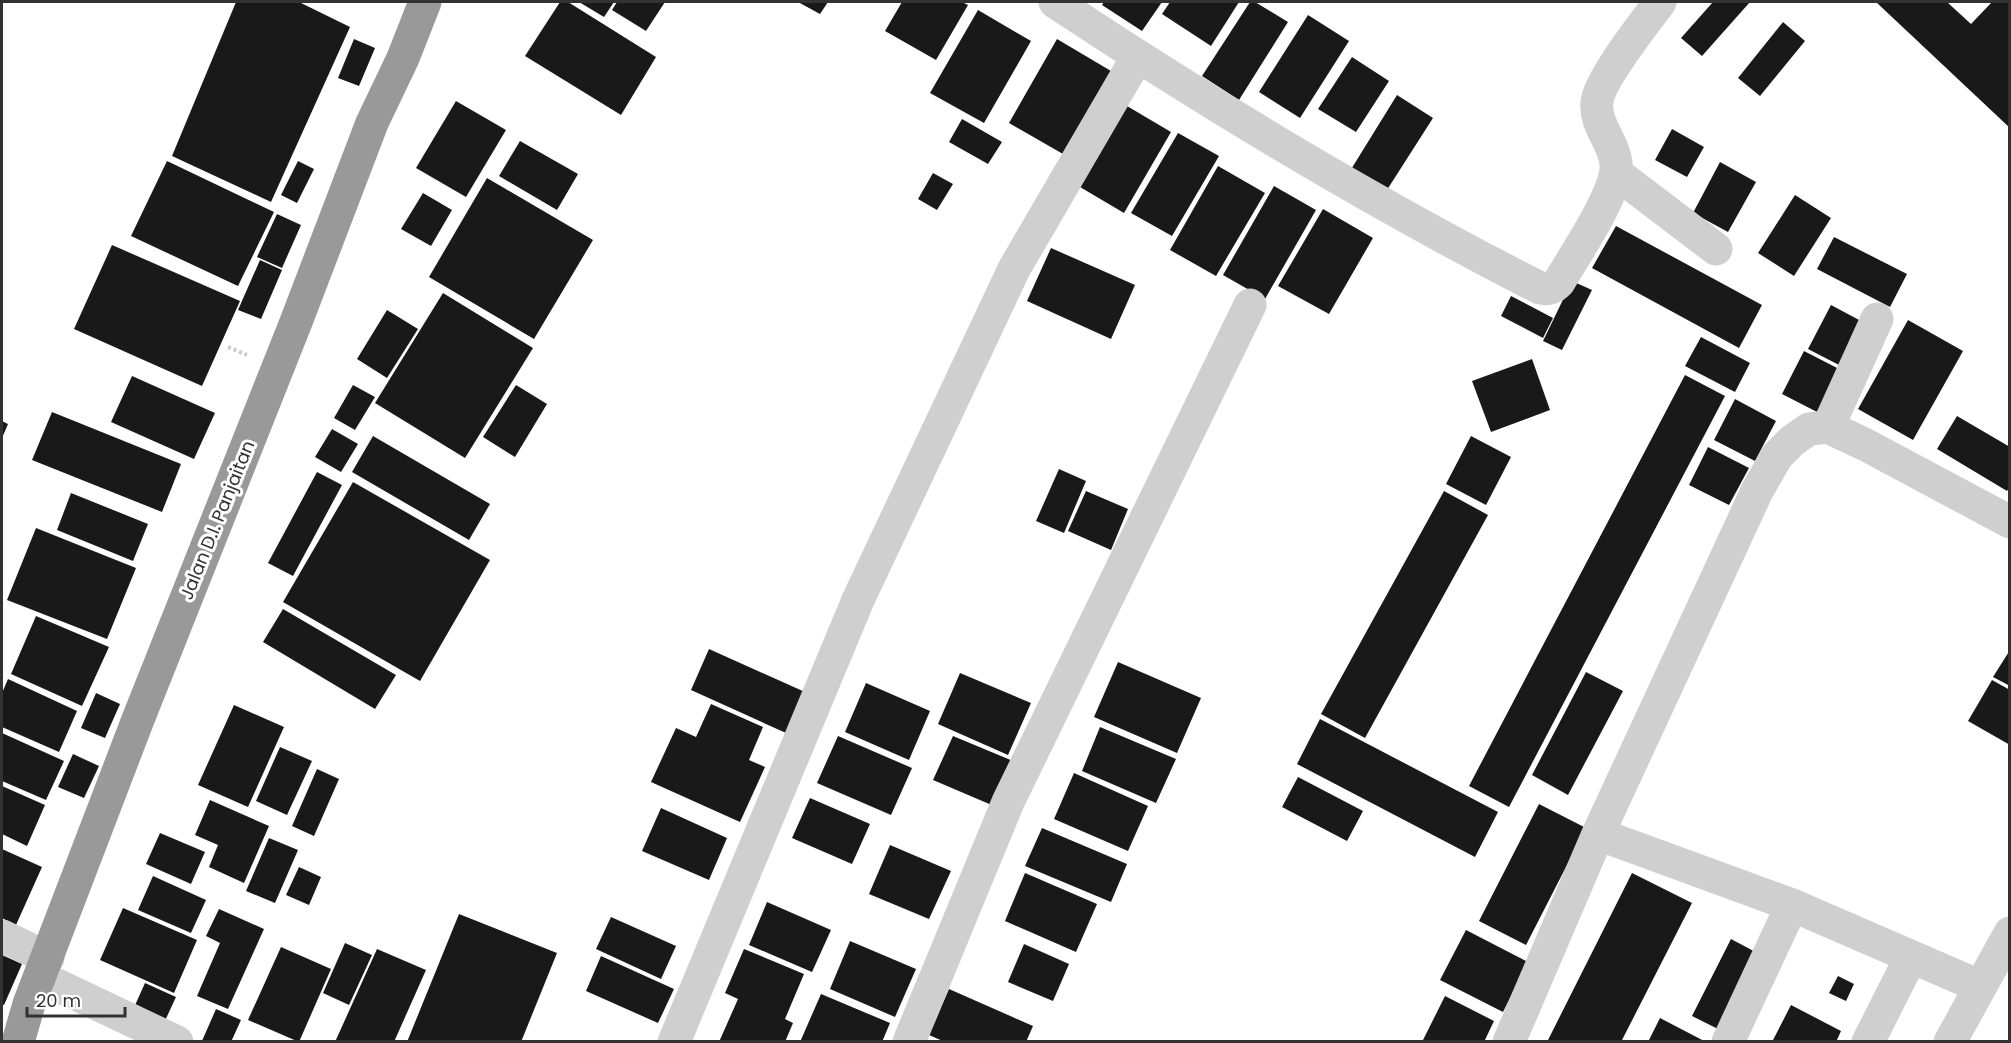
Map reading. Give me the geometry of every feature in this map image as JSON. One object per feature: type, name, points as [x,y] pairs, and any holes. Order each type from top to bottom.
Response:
[{"type":"highway","name":"Jalan D.I. Panjaitan","points":[[18,1041],[137,722],[296,322],[372,123],[403,58],[425,2]]},
{"type":"street","points":[[1055,2],[1347,185],[1540,288],[1550,289],[1559,282],[1599,213],[1616,173],[1616,162],[1598,115],[1596,102],[1612,69],[1660,2]]},
{"type":"street","points":[[674,1041],[858,600],[1014,269],[1138,56]]},
{"type":"street","points":[[1616,173],[1716,249]]},
{"type":"street","points":[[909,1041],[1008,802],[1250,305]]},
{"type":"street","points":[[1828,427],[1877,319]]},
{"type":"street","points":[[1509,1041],[1598,834],[1757,491],[1777,456],[1809,429],[1828,427],[2010,522]]},
{"type":"street","points":[[1598,834],[1792,904],[1979,986]]},
{"type":"street","points":[[1728,1041],[1792,904]]},
{"type":"street","points":[[1950,1041],[2010,933]]},
{"type":"street","points":[[2,936],[44,968],[177,1041]]},
{"type":"street","points":[[1868,1041],[1911,957]]},
{"type":"building","points":[[236,2],[299,2],[350,27],[271,202],[172,156]]},
{"type":"building","points":[[560,2],[568,2],[656,57],[621,115],[525,56]]},
{"type":"building","points":[[579,2],[614,2],[604,17]]},
{"type":"building","points":[[617,2],[665,2],[646,31],[612,10]]},
{"type":"building","points":[[798,2],[828,2],[820,14]]},
{"type":"building","points":[[902,2],[962,2],[968,5],[936,60],[885,31]]},
{"type":"building","points":[[1104,2],[1162,2],[1142,31],[1102,5]]},
{"type":"building","points":[[1170,2],[1239,2],[1211,46],[1162,14]]},
{"type":"building","points":[[1250,2],[1255,2],[1288,22],[1239,100],[1202,76]]},
{"type":"building","points":[[1713,2],[1750,2],[1702,56],[1681,38]]},
{"type":"building","points":[[1876,2],[1947,2],[1971,24],[1992,2],[2010,2],[2010,128]]},
{"type":"building","points":[[978,10],[1031,41],[984,123],[930,93]]},
{"type":"building","points":[[1308,15],[1349,41],[1300,118],[1259,92]]},
{"type":"building","points":[[1783,22],[1805,41],[1760,96],[1738,78]]},
{"type":"building","points":[[354,39],[375,48],[359,86],[338,78]]},
{"type":"building","points":[[1057,39],[1111,71],[1063,154],[1009,123]]},
{"type":"building","points":[[1352,57],[1389,81],[1356,132],[1318,109]]},
{"type":"building","points":[[1397,95],[1433,118],[1385,193],[1350,171]]},
{"type":"building","points":[[456,101],[506,130],[466,197],[416,168]]},
{"type":"building","points":[[1127,106],[1171,132],[1124,213],[1080,187]]},
{"type":"building","points":[[962,119],[1002,142],[988,164],[949,142]]},
{"type":"building","points":[[1672,129],[1704,147],[1687,177],[1655,160]]},
{"type":"building","points":[[1178,133],[1219,156],[1172,236],[1131,213]]},
{"type":"building","points":[[520,141],[578,174],[557,210],[499,176]]},
{"type":"building","points":[[167,161],[274,212],[238,286],[131,236]]},
{"type":"building","points":[[298,161],[314,169],[297,203],[281,195]]},
{"type":"building","points":[[1720,162],[1756,182],[1728,232],[1693,213]]},
{"type":"building","points":[[1218,166],[1265,193],[1216,276],[1170,250]]},
{"type":"building","points":[[933,173],[953,184],[937,210],[918,199]]},
{"type":"building","points":[[487,178],[593,240],[534,339],[429,277]]},
{"type":"building","points":[[1274,186],[1316,210],[1265,299],[1223,275]]},
{"type":"building","points":[[423,193],[452,210],[431,246],[401,229]]},
{"type":"building","points":[[1795,195],[1831,218],[1794,276],[1758,253]]},
{"type":"building","points":[[1323,209],[1373,238],[1329,314],[1278,286]]},
{"type":"building","points":[[277,214],[301,225],[282,268],[257,257]]},
{"type":"building","points":[[1616,226],[1762,305],[1739,348],[1592,268]]},
{"type":"building","points":[[1834,237],[1907,274],[1890,307],[1817,269]]},
{"type":"building","points":[[112,245],[240,301],[202,386],[74,329]]},
{"type":"building","points":[[1051,248],[1135,285],[1111,339],[1027,301]]},
{"type":"building","points":[[260,260],[282,270],[261,319],[238,310]]},
{"type":"building","points":[[1572,281],[1592,290],[1562,350],[1543,341]]},
{"type":"building","points":[[443,293],[533,348],[465,458],[375,403]]},
{"type":"building","points":[[1511,296],[1553,318],[1543,338],[1501,316]]},
{"type":"building","points":[[1831,305],[1861,321],[1839,365],[1808,349]]},
{"type":"building","points":[[387,310],[418,329],[387,378],[357,359]]},
{"type":"building","points":[[1908,320],[1963,351],[1913,440],[1858,409]]},
{"type":"building","points":[[1701,337],[1750,363],[1735,392],[1685,366]]},
{"type":"building","points":[[1804,351],[1841,370],[1819,413],[1782,394]]},
{"type":"building","points":[[1532,359],[1550,410],[1491,432],[1472,381]]},
{"type":"building","points":[[1685,375],[1725,396],[1509,807],[1469,786]]},
{"type":"building","points":[[132,376],[215,413],[194,459],[111,422]]},
{"type":"building","points":[[353,385],[375,397],[355,430],[334,418]]},
{"type":"building","points":[[516,385],[547,404],[515,457],[483,437]]},
{"type":"building","points":[[1735,399],[1776,421],[1755,461],[1714,440]]},
{"type":"building","points":[[52,412],[181,464],[162,512],[32,460]]},
{"type":"building","points":[[1957,416],[2010,447],[2010,486],[2007,491],[1937,449]]},
{"type":"building","points":[[2,421],[8,424],[2,438]]},
{"type":"building","points":[[332,429],[358,444],[341,472],[315,457]]},
{"type":"building","points":[[373,436],[490,504],[469,540],[352,472]]},
{"type":"building","points":[[1471,436],[1511,457],[1486,505],[1446,484]]},
{"type":"building","points":[[1708,447],[1749,468],[1729,505],[1689,485]]},
{"type":"building","points":[[1059,469],[1086,481],[1064,533],[1036,521]]},
{"type":"building","points":[[317,472],[342,485],[293,576],[268,563]]},
{"type":"building","points":[[353,482],[490,560],[420,681],[283,602]]},
{"type":"building","points":[[1086,491],[1128,509],[1111,550],[1068,531]]},
{"type":"building","points":[[1444,491],[1488,515],[1365,738],[1321,714]]},
{"type":"building","points":[[71,493],[148,524],[133,561],[57,530]]},
{"type":"building","points":[[36,528],[136,568],[107,639],[7,600]]},
{"type":"building","points":[[283,609],[396,675],[375,709],[263,642]]},
{"type":"building","points":[[36,616],[109,647],[82,706],[11,674]]},
{"type":"building","points":[[709,649],[805,692],[786,733],[691,690]]},
{"type":"building","points":[[2010,650],[2010,686],[1993,677]]},
{"type":"building","points":[[1118,662],[1201,698],[1177,753],[1094,717]]},
{"type":"building","points":[[1586,672],[1623,691],[1568,795],[1532,775]]},
{"type":"building","points":[[960,673],[1031,703],[1008,755],[938,724]]},
{"type":"building","points":[[8,679],[77,711],[59,752],[2,727],[2,693]]},
{"type":"building","points":[[1992,680],[2010,690],[2010,745],[1968,721]]},
{"type":"building","points":[[866,683],[930,711],[909,760],[845,732]]},
{"type":"building","points":[[96,693],[120,704],[105,738],[81,728]]},
{"type":"building","points":[[711,704],[763,727],[749,760],[765,767],[740,822],[651,782],[676,728],[696,737]]},
{"type":"building","points":[[234,705],[284,727],[248,807],[198,785]]},
{"type":"building","points":[[1320,719],[1498,812],[1475,857],[1297,764]]},
{"type":"building","points":[[1100,727],[1176,759],[1156,803],[1082,771]]},
{"type":"building","points":[[2,733],[64,761],[46,800],[2,781]]},
{"type":"building","points":[[838,736],[912,768],[891,815],[817,783]]},
{"type":"building","points":[[953,736],[1013,761],[994,806],[933,780]]},
{"type":"building","points":[[280,747],[312,761],[287,815],[256,801]]},
{"type":"building","points":[[73,754],[99,766],[84,798],[58,787]]},
{"type":"building","points":[[317,769],[339,779],[314,836],[292,826]]},
{"type":"building","points":[[1074,773],[1148,806],[1128,851],[1054,819]]},
{"type":"building","points":[[1298,777],[1363,811],[1347,841],[1282,807]]},
{"type":"building","points":[[2,786],[45,805],[27,846],[2,834]]},
{"type":"building","points":[[810,798],[870,824],[852,864],[792,838]]},
{"type":"building","points":[[210,800],[269,826],[244,883],[209,867],[218,845],[195,835]]},
{"type":"building","points":[[1539,804],[1586,828],[1526,945],[1479,921]]},
{"type":"building","points":[[661,808],[727,838],[709,880],[642,851]]},
{"type":"building","points":[[1042,828],[1127,864],[1111,902],[1025,866]]},
{"type":"building","points":[[160,833],[205,852],[191,884],[146,864]]},
{"type":"building","points":[[269,838],[298,850],[275,903],[246,891]]},
{"type":"building","points":[[890,845],[951,871],[929,919],[869,894]]},
{"type":"building","points":[[2,849],[42,867],[16,925],[2,918]]},
{"type":"building","points":[[299,867],[321,877],[309,905],[286,895]]},
{"type":"building","points":[[1025,873],[1097,904],[1076,952],[1005,921]]},
{"type":"building","points":[[1632,873],[1692,903],[1621,1042],[1547,1042]]},
{"type":"building","points":[[153,876],[206,900],[191,933],[138,910]]},
{"type":"building","points":[[767,902],[831,930],[812,972],[749,945]]},
{"type":"building","points":[[123,908],[197,940],[174,993],[100,960]]},
{"type":"building","points":[[219,909],[264,929],[228,1009],[197,996],[220,943],[206,936]]},
{"type":"building","points":[[459,914],[557,953],[521,1042],[407,1042]]},
{"type":"building","points":[[611,917],[676,946],[661,979],[596,949]]},
{"type":"building","points":[[1466,930],[1528,962],[1503,1012],[1440,980]]},
{"type":"building","points":[[1731,939],[1763,956],[1724,1032],[1692,1016]]},
{"type":"building","points":[[850,941],[916,969],[895,1017],[830,989]]},
{"type":"building","points":[[345,943],[372,955],[349,1005],[323,993]]},
{"type":"building","points":[[1024,944],[1069,964],[1053,1001],[1008,982]]},
{"type":"building","points":[[281,947],[331,969],[299,1042],[248,1020]]},
{"type":"building","points":[[377,949],[426,970],[394,1042],[335,1042]]},
{"type":"building","points":[[744,949],[804,974],[785,1019],[793,1023],[785,1042],[719,1042],[738,999],[725,993]]},
{"type":"building","points":[[2,955],[22,964],[4,1005],[2,1004]]},
{"type":"building","points":[[601,956],[674,989],[658,1023],[586,991]]},
{"type":"building","points":[[1838,976],[1854,984],[1846,1001],[1829,993]]},
{"type":"building","points":[[145,983],[176,997],[163,1025],[132,1012]]},
{"type":"building","points":[[949,989],[1033,1026],[1026,1042],[945,1042],[929,1035]]},
{"type":"building","points":[[821,994],[890,1023],[882,1042],[800,1042]]},
{"type":"building","points":[[1445,996],[1494,1021],[1484,1042],[1422,1042]]},
{"type":"building","points":[[1791,1005],[1841,1031],[1836,1042],[1772,1042]]},
{"type":"building","points":[[216,1009],[241,1020],[231,1042],[202,1041]]},
{"type":"building","points":[[1660,1018],[1706,1042],[1648,1042]]}]
